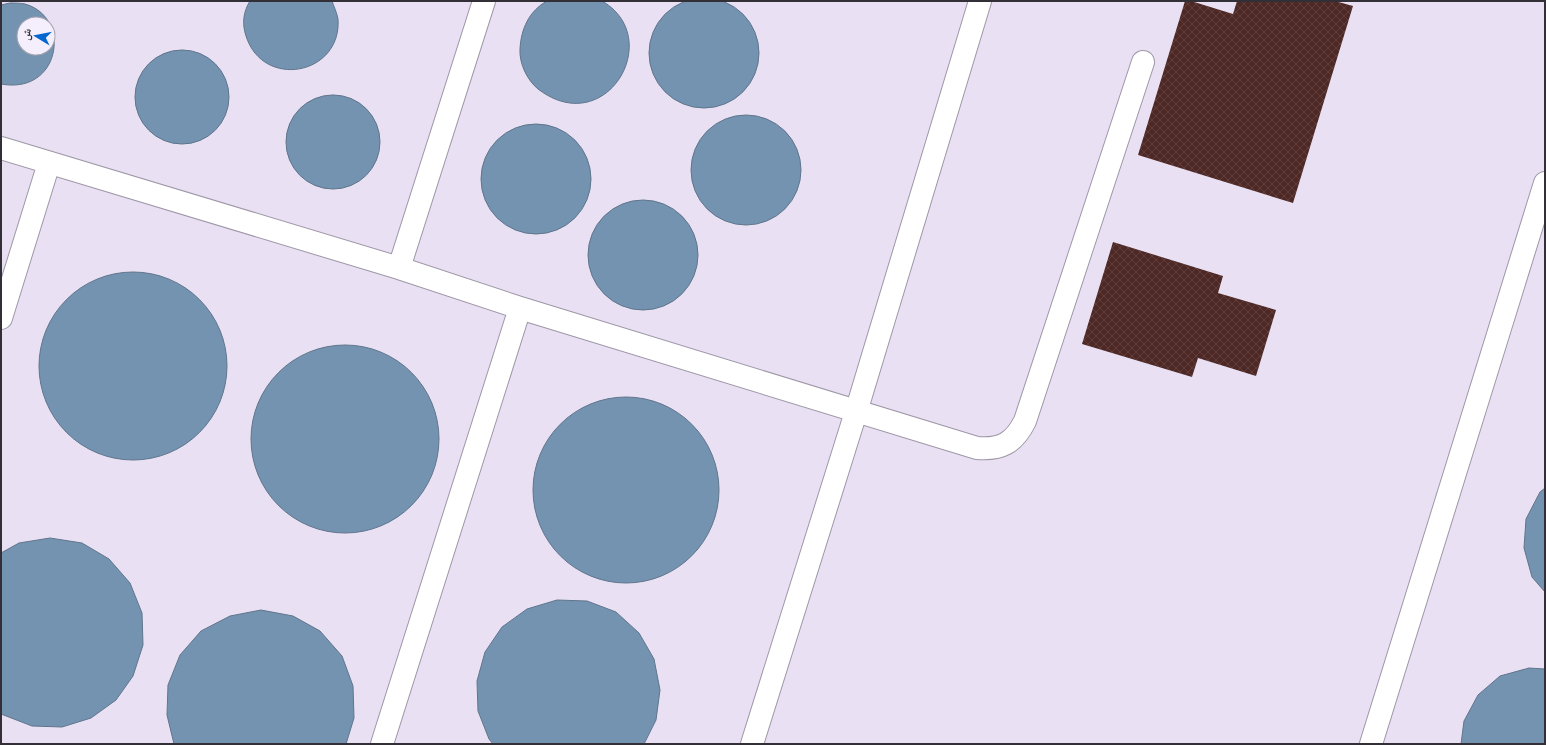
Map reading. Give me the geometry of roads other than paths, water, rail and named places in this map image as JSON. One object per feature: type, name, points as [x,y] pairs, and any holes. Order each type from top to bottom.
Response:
[{"type":"lane","points":[[399,268],[484,1]]},
{"type":"lane","points":[[752,744],[856,412],[980,1]]},
{"type":"lane","points":[[1,148],[399,268],[520,308],[856,412],[977,448],[989,449],[1001,446],[1011,440],[1020,432],[1025,421],[1143,62]]},
{"type":"lane","points":[[1,318],[49,162]]},
{"type":"lane","points":[[1371,744],[1545,183]]},
{"type":"lane","points":[[382,744],[520,308]]},
{"type":"water","points":[[704,-2],[725,3],[743,14],[754,32],[759,53],[754,74],[743,92],[725,103],[704,108],[683,103],[665,92],[654,74],[649,53],[654,32],[665,14],[683,3]]},
{"type":"water","points":[[250,1],[332,1],[338,19],[336,38],[328,53],[315,63],[300,69],[284,69],[268,64],[255,53],[246,36],[244,18]]},
{"type":"water","points":[[547,1],[602,1],[620,18],[629,38],[628,59],[620,78],[605,94],[586,102],[563,102],[538,89],[530,81],[524,71],[521,60],[520,49],[522,34],[531,15]]},
{"type":"water","points":[[10,3],[25,4],[40,12],[43,16],[16,16],[16,56],[52,56],[47,67],[37,78],[21,84],[1,84],[1,5]]},
{"type":"water","points":[[182,50],[200,54],[215,64],[225,79],[229,97],[225,115],[215,130],[200,140],[182,144],[164,140],[149,130],[139,115],[135,97],[139,79],[149,64],[164,54]]},
{"type":"water","points":[[333,95],[351,99],[366,109],[376,124],[380,142],[376,160],[366,175],[351,185],[333,189],[315,185],[300,175],[290,160],[286,142],[290,124],[300,109],[315,99]]},
{"type":"water","points":[[746,115],[767,119],[785,131],[797,149],[801,170],[797,191],[785,209],[767,221],[746,225],[725,221],[707,209],[695,191],[691,170],[695,149],[707,131],[725,119]]},
{"type":"water","points":[[536,124],[557,128],[575,140],[587,158],[591,179],[587,200],[575,218],[557,230],[536,234],[515,230],[497,218],[485,200],[481,179],[485,158],[497,140],[515,128]]},
{"type":"water","points":[[643,200],[664,204],[682,216],[694,234],[698,255],[694,276],[682,294],[664,306],[643,310],[622,306],[604,294],[592,276],[588,255],[592,234],[604,216],[622,204]]},
{"type":"water","points":[[133,272],[151,274],[169,279],[193,293],[206,306],[220,330],[225,348],[227,366],[225,384],[220,402],[206,426],[193,439],[169,453],[151,458],[133,460],[115,458],[97,453],[73,439],[60,426],[46,402],[41,384],[39,366],[41,348],[46,330],[60,306],[73,293],[97,279],[115,274]]},
{"type":"water","points":[[336,345],[354,345],[372,349],[389,356],[405,366],[418,379],[432,403],[439,430],[439,448],[432,475],[418,499],[405,512],[389,522],[372,529],[354,533],[336,533],[318,529],[301,522],[285,512],[272,499],[262,483],[255,466],[251,448],[251,430],[255,412],[262,395],[272,379],[285,366],[301,356],[318,349]]},
{"type":"water","points":[[626,397],[653,401],[670,408],[685,418],[698,431],[708,446],[715,463],[719,490],[715,517],[708,534],[698,549],[685,562],[670,572],[653,579],[626,583],[599,579],[582,572],[567,562],[554,549],[544,534],[537,517],[533,490],[537,463],[544,446],[554,431],[567,418],[582,408],[599,401]]},
{"type":"water","points":[[1545,488],[1545,592],[1532,577],[1524,548],[1526,519],[1540,492]]},
{"type":"water","points":[[50,538],[82,543],[109,559],[130,583],[142,613],[143,645],[133,676],[116,700],[91,718],[62,727],[32,726],[1,714],[1,553],[19,543]]},
{"type":"water","points":[[557,600],[587,601],[616,612],[639,633],[654,659],[660,690],[656,720],[644,744],[493,744],[489,739],[478,711],[477,681],[485,652],[502,627],[527,609]]},
{"type":"water","points":[[261,610],[293,616],[320,631],[342,656],[353,686],[354,718],[346,744],[174,744],[167,715],[168,685],[180,655],[201,631],[230,616]]},
{"type":"water","points":[[1529,668],[1545,669],[1545,744],[1461,744],[1464,721],[1478,695],[1500,676]]}]
